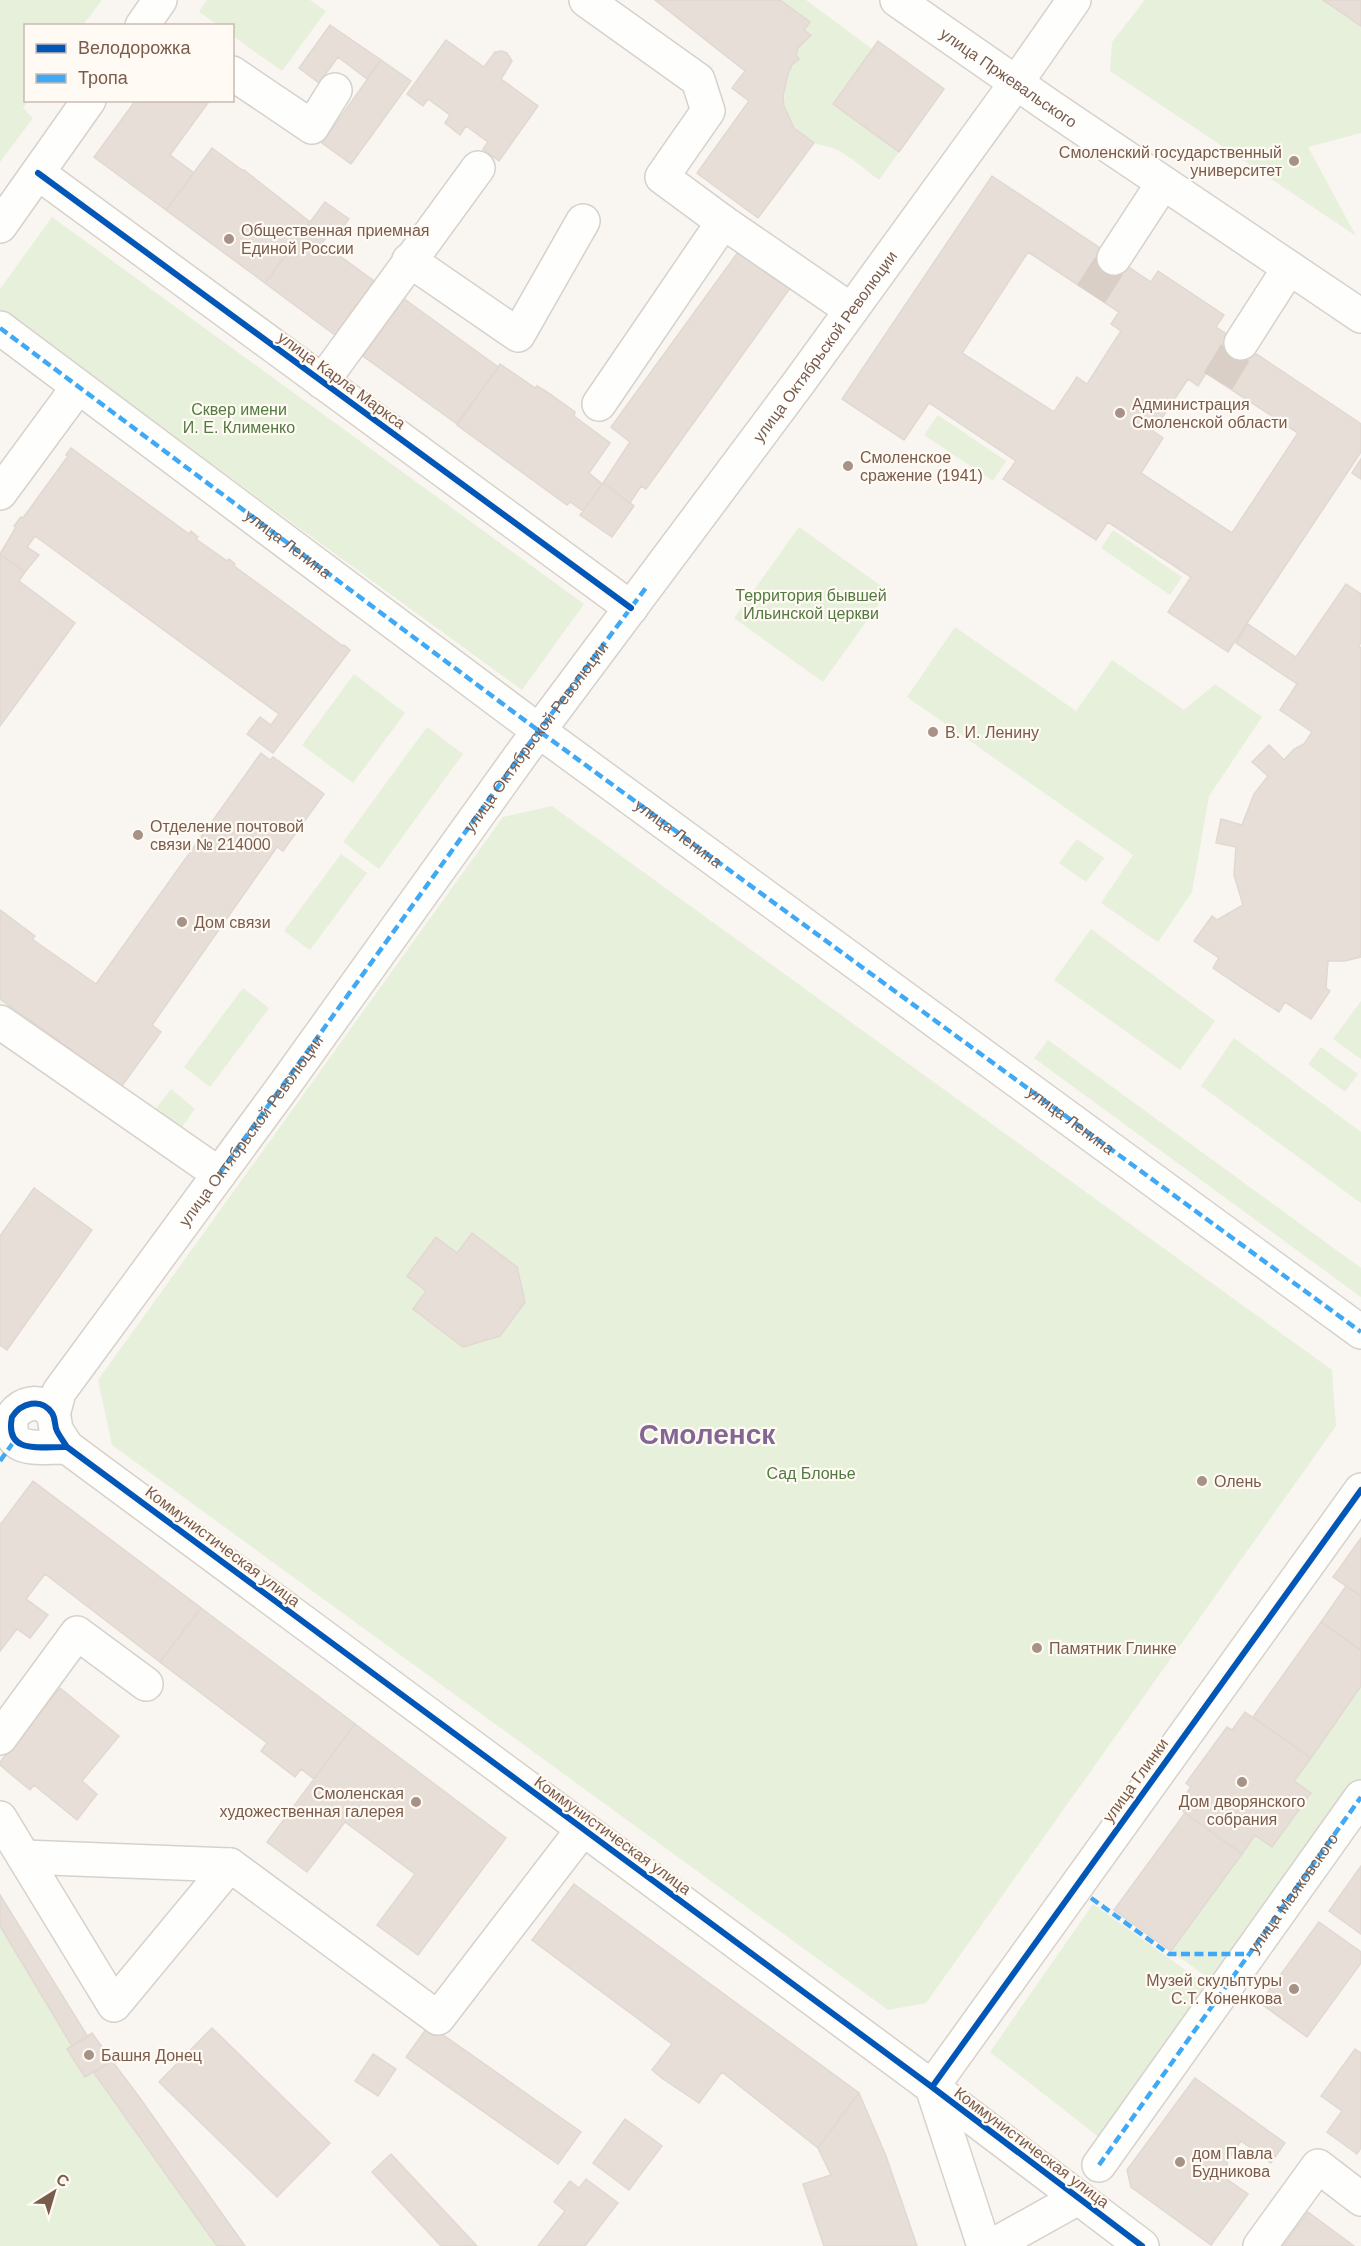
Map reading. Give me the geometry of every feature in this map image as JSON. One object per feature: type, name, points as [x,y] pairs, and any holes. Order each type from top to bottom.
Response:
[{"type":"street","name":"улица Пржевальского","points":[[897,0],[1361,316]]},
{"type":"street","name":"улица Октябрьской Революции","points":[[50,1404],[539,731],[851,310],[1074,0]]},
{"type":"street","points":[[601,4],[698,80],[708,111],[662,177],[851,310]]},
{"type":"street","points":[[234,74],[312,127],[335,90]]},
{"type":"street","points":[[0,226],[88,102]]},
{"type":"street","points":[[322,382],[478,168]]},
{"type":"street","name":"улица Карла Маркса","points":[[38,173],[322,382],[639,597]]},
{"type":"street","points":[[1114,258],[1163,183]]},
{"type":"street","points":[[409,260],[519,335],[583,220]]},
{"type":"street","points":[[599,404],[723,222]]},
{"type":"street","points":[[1241,343],[1289,268]]},
{"type":"street","name":"улица Ленина","points":[[0,328],[539,731],[1361,1332]]},
{"type":"street","points":[[0,493],[78,387]]},
{"type":"street","points":[[0,1022],[219,1174]]},
{"type":"street","points":[[50,1404],[56,1429],[67,1448],[8,1450],[12,1417],[23,1406],[50,1404]]},
{"type":"street","name":"Коммунистическая улица","points":[[67,1448],[932,2087],[1142,2246]]},
{"type":"street","name":"улица Глинки","points":[[932,2087],[1361,1490]]},
{"type":"street","points":[[0,1738],[77,1633],[146,1684]]},
{"type":"street","name":"улица Маяковского","points":[[1099,2165],[1361,1797]]},
{"type":"street","points":[[0,1818],[114,2005],[230,1865]]},
{"type":"street","points":[[24,1857],[230,1865],[438,2018],[583,1829]]},
{"type":"street","points":[[932,2087],[984,2246]]},
{"type":"street","points":[[1013,2234],[1039,2216],[1045,2204],[1047,2190],[1044,2178],[1030,2162],[1011,2151],[998,2152],[986,2157],[976,2165],[969,2176],[970,2201],[981,2223],[992,2229],[1013,2234],[1078,2198]]},
{"type":"street","points":[[1260,2246],[1318,2166],[1361,2199]]},
{"type":"green space","points":[[0,0],[102,0],[84,24],[24,24],[24,102],[27,102],[23,108],[33,118],[0,162]]},
{"type":"green space","points":[[207,0],[310,0],[326,11],[282,71],[234,37],[234,24],[217,24],[199,12]]},
{"type":"green space","points":[[780,0],[806,0],[872,49],[833,104],[899,152],[879,180],[838,150],[811,141],[797,130],[788,117],[784,101],[787,79],[798,60],[796,55],[798,48],[811,35],[804,30],[810,22]]},
{"type":"green space","name":"Смоленский государственный университет","points":[[1145,0],[1323,0],[1361,26],[1361,133],[1308,147],[1356,236],[1110,71],[1112,42]]},
{"type":"green space","name":"Сквер имени И. Е. Клименко","points":[[52,217],[584,604],[522,690],[0,310],[0,289]]},
{"type":"green space","points":[[938,415],[1006,461],[993,481],[924,435]]},
{"type":"green space","name":"Территория бывшей Ильинской церкви","points":[[799,527],[888,591],[823,682],[734,618]]},
{"type":"green space","points":[[1113,530],[1182,577],[1170,595],[1101,548]]},
{"type":"green space","points":[[955,627],[1076,711],[1112,660],[1184,710],[1215,684],[1262,717],[1209,796],[1192,892],[1158,942],[1101,903],[1133,855],[907,697]]},
{"type":"green space","points":[[354,674],[405,713],[353,783],[302,745]]},
{"type":"green space","points":[[427,727],[463,754],[379,869],[343,842]]},
{"type":"green space","name":"Сад Блонье","points":[[552,806],[1332,1370],[1336,1426],[926,2003],[888,2010],[112,1445],[98,1380],[503,817]]},
{"type":"green space","points":[[1077,839],[1104,858],[1086,882],[1059,863]]},
{"type":"green space","points":[[341,854],[367,873],[310,950],[284,931]]},
{"type":"green space","points":[[1091,929],[1215,1021],[1180,1070],[1054,980]]},
{"type":"green space","points":[[243,988],[269,1008],[210,1087],[184,1067]]},
{"type":"green space","points":[[1361,1001],[1361,1059],[1333,1039]]},
{"type":"green space","points":[[1234,1038],[1361,1132],[1361,1203],[1201,1086]]},
{"type":"green space","points":[[1048,1040],[1361,1268],[1361,1297],[1034,1058]]},
{"type":"green space","points":[[1321,1047],[1358,1074],[1345,1092],[1308,1064]]},
{"type":"green space","points":[[171,1089],[195,1109],[177,1134],[151,1115]]},
{"type":"green space","points":[[1361,1686],[1361,1779],[1215,1983],[1171,1951],[1255,1835],[1272,1847],[1311,1793],[1294,1781]]},
{"type":"green space","points":[[0,1903],[66,2014],[56,2020],[72,2046],[68,2050],[85,2077],[94,2073],[217,2246],[0,2246]]},
{"type":"green space","points":[[1093,1904],[1212,1989],[1100,2138],[990,2052]]},
{"type":"building","points":[[655,0],[780,0],[810,22],[804,30],[811,35],[798,48],[796,55],[799,59],[792,65],[788,74],[783,96],[784,106],[794,128],[814,143],[758,218],[697,173],[749,101],[732,88],[745,71]]},
{"type":"building","points":[[1323,0],[1361,0],[1361,26]]},
{"type":"building","points":[[330,25],[381,60],[367,79],[338,57],[319,83],[299,68]]},
{"type":"building","points":[[446,40],[484,67],[495,52],[507,53],[512,61],[501,79],[538,106],[499,161],[483,149],[488,142],[466,126],[460,135],[445,123],[450,115],[428,99],[423,106],[407,94]]},
{"type":"building","points":[[878,41],[944,89],[899,152],[833,104]]},
{"type":"building","points":[[381,60],[411,81],[351,164],[322,143]]},
{"type":"building","points":[[135,102],[209,102],[170,155],[194,173],[166,210],[94,157]]},
{"type":"building","points":[[212,148],[310,222],[265,283],[166,210]]},
{"type":"building","points":[[992,176],[1151,282],[1158,271],[1224,315],[1216,327],[1361,424],[1361,452],[1228,652],[1168,612],[1191,577],[1108,522],[1096,540],[1003,479],[1016,461],[929,403],[904,440],[842,399]],"holes":[[[1028,252],[1119,312],[1111,324],[1121,331],[1087,384],[1077,377],[1054,412],[962,353]],[[1206,373],[1298,433],[1232,533],[1141,473],[1163,438],[1153,431],[1188,379],[1198,386]]]},
{"type":"building","points":[[325,202],[349,219],[337,235],[331,231],[322,243],[378,284],[339,338],[265,283]]},
{"type":"building","points":[[741,248],[791,287],[646,489],[641,486],[630,503],[603,483],[630,442],[611,427]]},
{"type":"building","points":[[403,298],[498,367],[457,424],[363,356]]},
{"type":"building","points":[[500,364],[575,412],[574,416],[610,443],[589,473],[602,484],[583,511],[570,502],[567,505],[457,425]]},
{"type":"building","points":[[71,448],[189,534],[191,531],[198,537],[196,539],[227,561],[229,559],[235,564],[234,566],[350,650],[273,753],[247,734],[260,717],[271,725],[279,714],[35,536],[27,547],[39,555],[25,572],[0,554],[16,527],[14,526],[21,517],[23,518],[68,456],[66,455]]},
{"type":"building","points":[[1361,459],[1361,479],[1352,473]]},
{"type":"building","points":[[603,483],[634,506],[612,537],[580,515]]},
{"type":"building","points":[[0,554],[25,572],[19,581],[75,623],[0,726]]},
{"type":"building","points":[[1346,584],[1361,594],[1361,642],[1359,646],[1361,648],[1361,957],[1345,961],[1328,961],[1326,988],[1330,991],[1311,1019],[1285,1002],[1279,1012],[1247,991],[1213,968],[1219,958],[1194,941],[1212,916],[1217,920],[1243,905],[1234,875],[1236,847],[1216,843],[1221,819],[1242,825],[1254,794],[1268,776],[1252,762],[1269,745],[1284,760],[1294,749],[1304,744],[1312,732],[1280,710],[1297,684],[1236,643],[1248,624],[1296,657]]},
{"type":"building","name":"Дом связи","points":[[261,753],[270,760],[273,757],[324,794],[283,851],[277,847],[152,1025],[161,1032],[119,1090],[69,1055],[72,1050],[0,999],[0,910],[35,936],[32,939],[96,984]]},
{"type":"building","points":[[34,1188],[92,1230],[7,1350],[0,1345],[0,1236]]},
{"type":"building","points":[[472,1233],[517,1267],[525,1302],[500,1336],[463,1347],[413,1309],[426,1291],[407,1276],[436,1237],[457,1253]]},
{"type":"building","points":[[33,1481],[201,1608],[160,1662],[45,1574],[26,1599],[48,1615],[30,1638],[17,1629],[0,1651],[0,1525]]},
{"type":"building","points":[[1361,1538],[1361,1596],[1333,1577]]},
{"type":"building","points":[[1346,1586],[1361,1596],[1361,1650],[1321,1622]]},
{"type":"building","points":[[201,1608],[355,1724],[314,1779],[301,1769],[295,1777],[261,1751],[267,1743],[160,1662]]},
{"type":"building","points":[[1321,1622],[1361,1650],[1361,1686],[1311,1758],[1253,1717]]},
{"type":"building","points":[[60,1688],[119,1736],[82,1781],[97,1794],[77,1820],[34,1785],[30,1790],[0,1765],[0,1762]]},
{"type":"building","name":"Дом дворянского собрания","points":[[1245,1712],[1311,1758],[1294,1781],[1311,1793],[1272,1847],[1255,1835],[1242,1854],[1177,1807],[1191,1787],[1186,1783],[1227,1727],[1232,1730]]},
{"type":"building","points":[[355,1724],[506,1838],[418,1955],[377,1925],[415,1874],[345,1822],[307,1872],[267,1842]]},
{"type":"building","points":[[1185,1813],[1242,1854],[1171,1951],[1114,1910]]},
{"type":"building","points":[[1361,1866],[1361,1934],[1329,1911]]},
{"type":"building","points":[[574,1884],[859,2093],[818,2148],[722,2072],[699,2103],[652,2070],[672,2044],[532,1940]]},
{"type":"building","points":[[0,1895],[88,2037],[72,2046],[0,1926]]},
{"type":"building","points":[[1319,1922],[1361,1952],[1361,1963],[1307,2037],[1260,2003]]},
{"type":"building","points":[[429,2025],[581,2132],[558,2164],[406,2057]]},
{"type":"building","points":[[212,2028],[330,2143],[277,2197],[159,2082]]},
{"type":"building","name":"Башня Донец","points":[[92,2033],[112,2061],[85,2077],[67,2049]]},
{"type":"building","points":[[1355,2049],[1361,2053],[1361,2148],[1357,2154],[1327,2132],[1342,2111],[1321,2096]]},
{"type":"building","points":[[373,2054],[396,2069],[378,2096],[355,2081]]},
{"type":"building","points":[[112,2061],[245,2246],[217,2246],[94,2073]]},
{"type":"building","name":"дом Павла Будникова","points":[[1195,2078],[1285,2143],[1271,2163],[1241,2141],[1227,2161],[1228,2180],[1248,2194],[1211,2245],[1131,2187],[1127,2170]]},
{"type":"building","points":[[859,2093],[886,2156],[917,2246],[824,2246],[803,2184],[831,2175],[818,2148]]},
{"type":"building","points":[[625,2119],[662,2146],[629,2190],[593,2163]]},
{"type":"building","points":[[391,2154],[477,2246],[441,2246],[372,2172]]},
{"type":"building","points":[[586,2179],[618,2203],[585,2246],[538,2246],[565,2211],[554,2202],[570,2181],[579,2188]]},
{"type":"building","points":[[1308,2212],[1354,2246],[1283,2246]]},
{"type":"tunnel","points":[[1091,294],[1114,258]]},
{"type":"tunnel","points":[[1218,381],[1241,343]]},
{"type":"marked path","points":[[0,328],[539,731],[1361,1332]]},
{"type":"marked path","points":[[219,1174],[523,752],[648,585]]},
{"type":"marked path","points":[[0,1461],[15,1440]]},
{"type":"marked path","points":[[1099,2165],[1361,1797]]},
{"type":"marked path","points":[[1091,1898],[1169,1954],[1249,1954]]},
{"type":"cycle path","points":[[38,173],[631,608]]},
{"type":"cycle path","points":[[67,1447],[37,1447],[20,1443],[14,1438],[11,1429],[12,1417],[26,1405],[37,1404],[47,1408],[53,1415],[57,1431],[67,1447],[932,2087],[1142,2246]]},
{"type":"cycle path","points":[[932,2087],[1361,1490]]},
{"type":"place","name":"Смоленский государственный университет","points":[[1294,161]]},
{"type":"place","name":"Общественная приемная Единой России","points":[[229,239]]},
{"type":"place","name":"Администрация Смоленской области","points":[[1120,413]]},
{"type":"place","name":"Смоленское сражение (1941)","points":[[848,466]]},
{"type":"place","name":"В. И. Ленину","points":[[933,732]]},
{"type":"place","name":"Отделение почтовой связи № 214000","points":[[138,835]]},
{"type":"place","name":"Дом связи","points":[[182,922]]},
{"type":"place","name":"Олень","points":[[1202,1481]]},
{"type":"place","name":"Памятник Глинке","points":[[1037,1648]]},
{"type":"place","name":"Дом дворянского собрания","points":[[1242,1782]]},
{"type":"place","name":"Смоленская художественная галерея","points":[[416,1802]]},
{"type":"place","name":"Музей скульптуры С.Т. Коненкова","points":[[1294,1989]]},
{"type":"place","name":"Башня Донец","points":[[89,2055]]},
{"type":"place","name":"дом Павла Будникова","points":[[1180,2162]]},
{"type":"district","name":"Смоленск","points":[[707,1434]]}]
